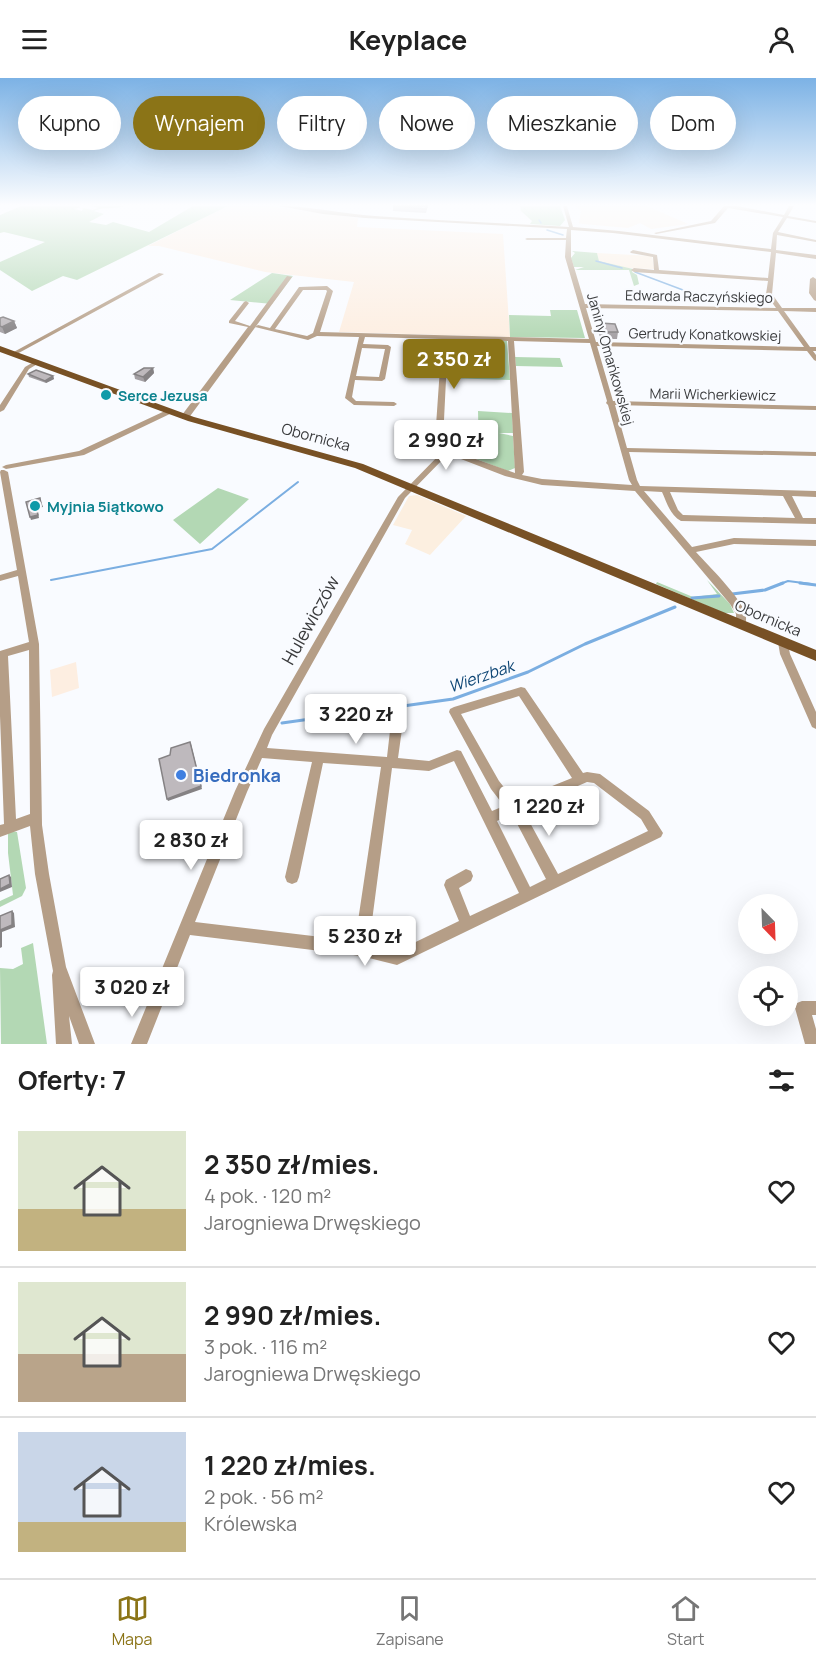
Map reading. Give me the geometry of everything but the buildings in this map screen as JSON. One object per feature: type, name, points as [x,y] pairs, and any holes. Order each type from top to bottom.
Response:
[{"type":"main road","name":"Obornicka","points":[[0,349],[184,417],[346,462],[412,487],[816,656]]},
{"type":"street","name":"Janiny Omańkowskiej","points":[[569,251],[568,257],[609,403],[638,489],[738,608],[742,617],[741,625]]},
{"type":"street","points":[[774,251],[769,295],[812,349],[816,359]]},
{"type":"street","points":[[775,251],[816,257]]},
{"type":"street","points":[[633,252],[655,256],[657,272]]},
{"type":"street","points":[[634,270],[771,280]]},
{"type":"street","points":[[14,354],[161,274]]},
{"type":"street","points":[[184,417],[289,277]]},
{"type":"street","points":[[813,279],[812,292],[816,299]]},
{"type":"street","points":[[271,330],[301,288],[327,288],[330,291],[315,334]]},
{"type":"street","points":[[246,303],[231,322],[247,326]]},
{"type":"street","name":"Edwarda Raczyńskiego","points":[[582,306],[816,310]]},
{"type":"street","name":"Gertrudy Konatkowskiej","points":[[258,327],[308,339],[315,334],[812,349]]},
{"type":"street","points":[[362,336],[352,378],[350,401],[394,405]]},
{"type":"street","points":[[445,337],[438,440],[445,450],[517,476],[548,482],[638,489],[816,494]]},
{"type":"street","points":[[511,339],[520,472],[517,476]]},
{"type":"street","points":[[352,378],[382,379],[388,347],[359,346]]},
{"type":"street","points":[[0,410],[2,399],[27,368],[37,362]]},
{"type":"street","name":"Marii Wicherkiewicz","points":[[609,403],[816,408]]},
{"type":"street","points":[[64,1044],[59,967],[45,898],[36,818],[34,644],[22,572],[3,491],[3,469],[81,453],[170,412]]},
{"type":"street","name":"Hulewiczów","points":[[139,1044],[258,752],[402,497],[445,450]]},
{"type":"street","points":[[624,450],[816,454]]},
{"type":"street","points":[[664,490],[674,511],[681,518],[816,521]]},
{"type":"street","points":[[786,493],[801,520]]},
{"type":"street","points":[[690,550],[734,541],[816,543]]},
{"type":"street","points":[[0,578],[22,572]]},
{"type":"street","points":[[783,642],[785,654],[816,724]]},
{"type":"street","points":[[34,644],[2,654],[5,829],[36,818]]},
{"type":"street","points":[[555,882],[514,807],[495,785],[454,712],[521,691],[580,778]]},
{"type":"street","points":[[361,949],[397,722]]},
{"type":"street","points":[[258,752],[429,766],[457,755],[527,895]]},
{"type":"street","points":[[292,878],[319,756]]},
{"type":"street","points":[[185,928],[361,949],[398,957],[657,833],[645,815],[596,778],[580,778],[490,818]]},
{"type":"street","points":[[466,876],[451,885],[467,924]]},
{"type":"street","points":[[59,967],[87,1044]]},
{"type":"street","points":[[813,1044],[802,1008],[816,1008]]},
{"type":"shaded area","points":[[180,251],[504,251],[510,337],[339,332],[354,282],[265,272]]},
{"type":"shaded area","points":[[597,253],[652,256],[654,269],[628,268],[599,261]]},
{"type":"shaded area","points":[[417,495],[466,516],[430,555],[405,544],[412,530],[393,525],[409,496]]},
{"type":"shaded area","points":[[76,662],[79,688],[52,697],[50,670]]},
{"type":"green space","points":[[25,251],[136,251],[77,280],[63,276],[32,291],[0,270],[0,262]]},
{"type":"green space","points":[[572,251],[597,253],[599,261],[633,269],[632,272],[637,275],[639,284],[634,286],[629,270],[575,270],[584,267],[574,267],[571,258],[575,253]]},
{"type":"green space","points":[[272,273],[293,276],[272,304],[230,300]]},
{"type":"green space","points":[[550,310],[577,310],[585,338],[510,337],[509,315],[551,316]]},
{"type":"green space","points":[[449,339],[507,341],[510,380],[445,378]]},
{"type":"green space","points":[[515,357],[560,358],[563,367],[516,366]]},
{"type":"green space","points":[[478,411],[512,413],[513,433],[499,433],[513,436],[515,468],[508,471],[476,459],[479,456]]},
{"type":"green space","points":[[218,488],[249,499],[200,544],[173,520]]},
{"type":"green space","points":[[707,580],[730,604],[734,613],[724,613],[656,584],[657,582],[693,597],[717,594]]},
{"type":"green space","points":[[8,832],[17,832],[26,888],[22,896],[0,907],[0,901],[13,895],[8,853]]},
{"type":"green space","points":[[33,943],[47,1044],[1,1044],[0,968],[13,969],[23,964],[21,948]]},
{"type":"waterway","name":"Wierzbak","points":[[596,261],[622,268]]},
{"type":"waterway","name":"Wierzbak","points":[[635,272],[683,290]]},
{"type":"waterway","points":[[51,580],[212,549],[298,482]]},
{"type":"waterway","name":"Wierzbak","points":[[780,584],[788,581],[811,584]]},
{"type":"waterway","name":"Wierzbak","points":[[732,594],[765,590],[783,583]]},
{"type":"waterway","name":"Wierzbak","points":[[800,583],[816,585]]},
{"type":"waterway","name":"Wierzbak","points":[[692,598],[719,596]]},
{"type":"waterway","name":"Wierzbak","points":[[282,723],[453,699],[528,672],[585,644],[675,607]]},
{"type":"place","name":"Serce Jezusa","points":[[106,395]]},
{"type":"place","name":"Myjnia 5iątkowo","points":[[35,506]]},
{"type":"place","name":"Biedronka","points":[[181,775]]}]
